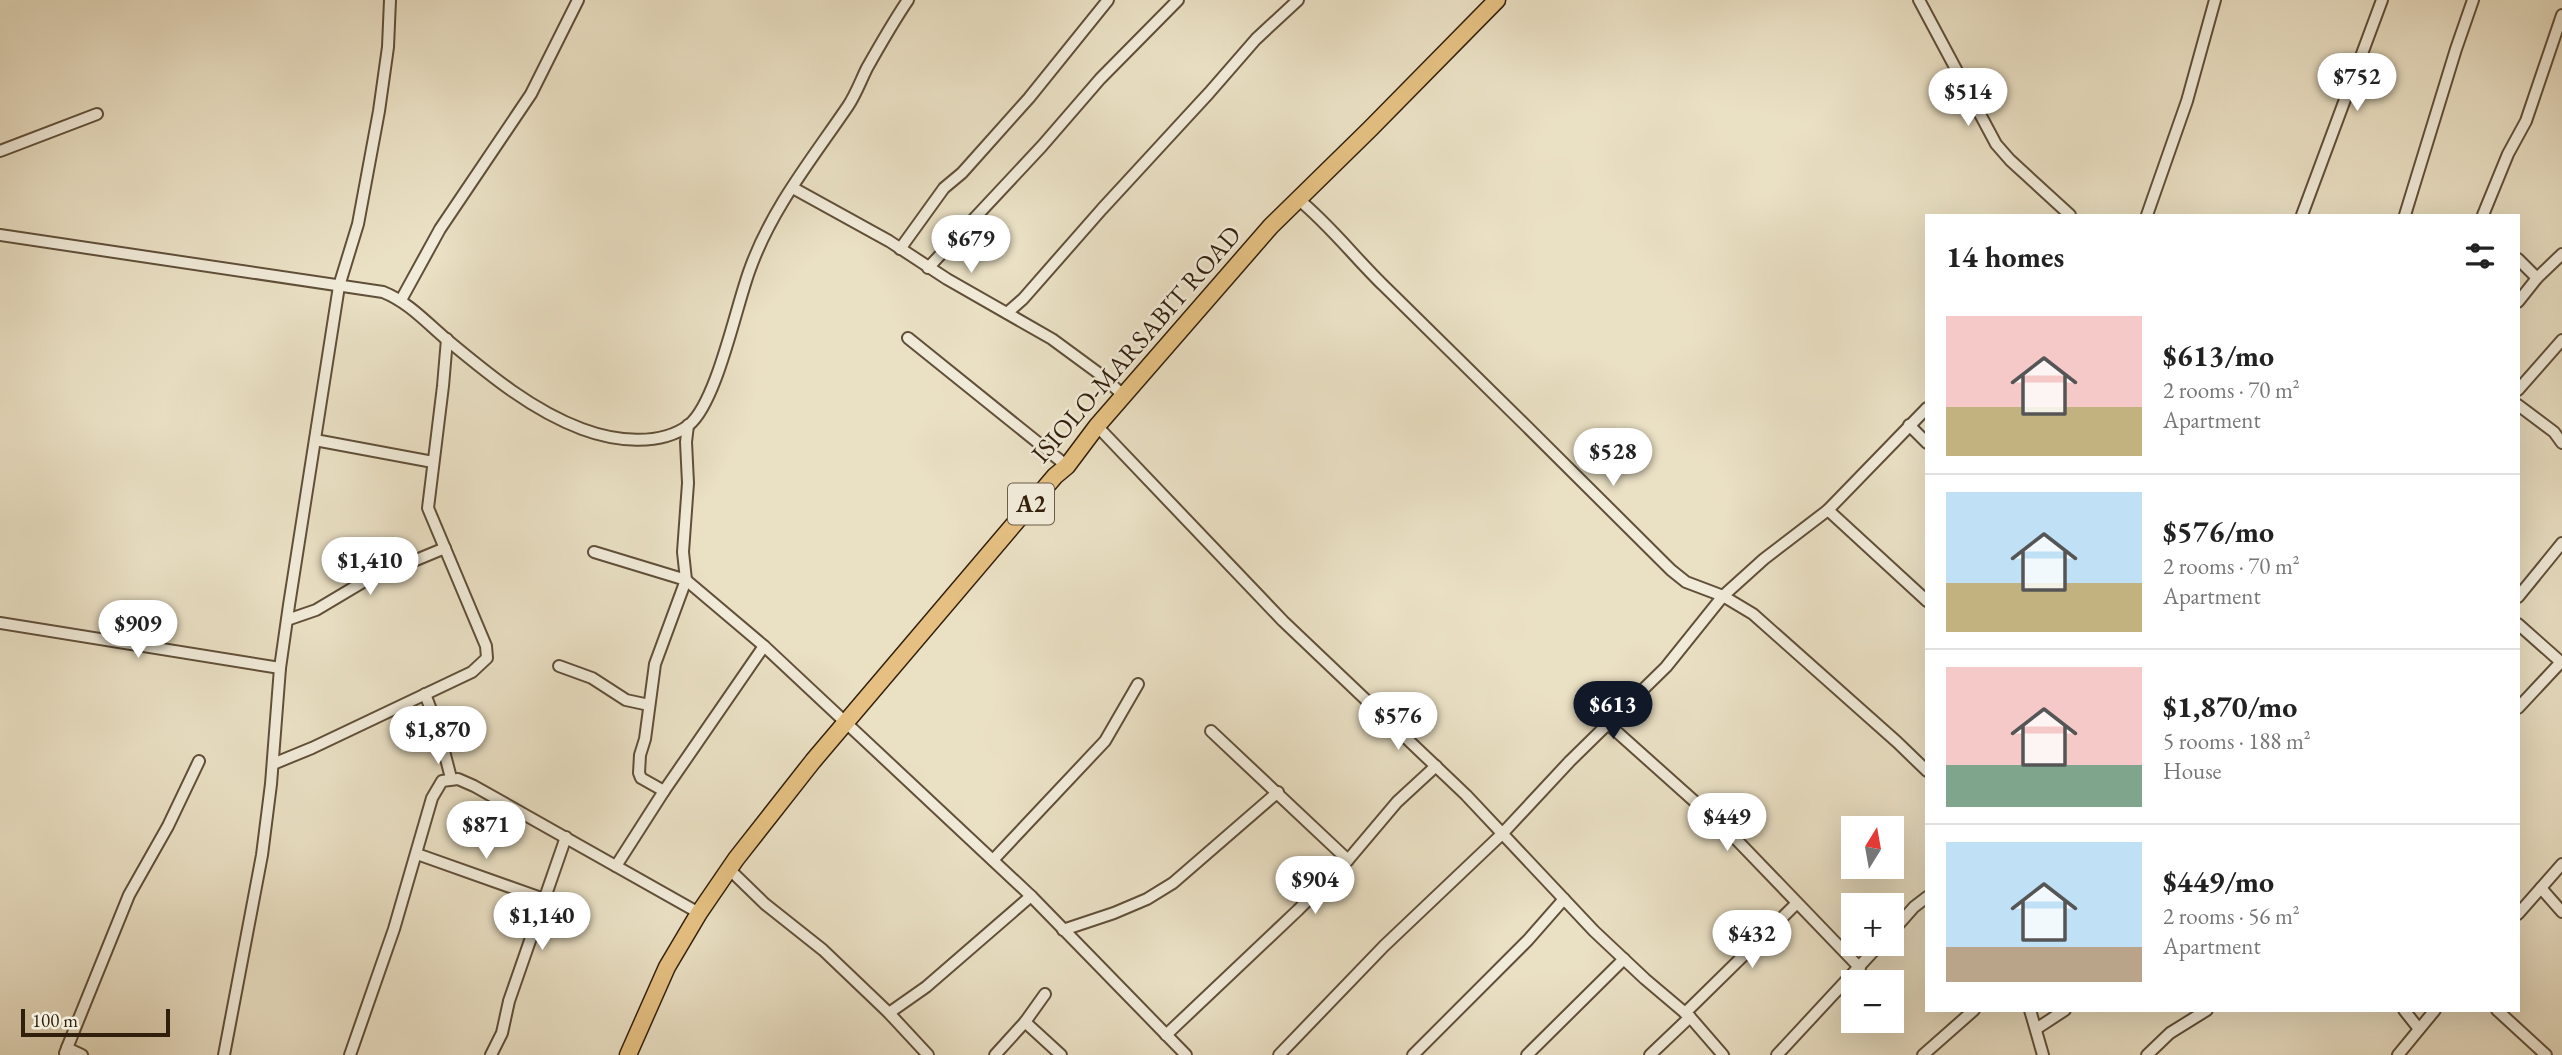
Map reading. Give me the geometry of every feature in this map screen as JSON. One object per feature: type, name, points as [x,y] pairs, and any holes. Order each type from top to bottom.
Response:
[{"type":"highway","name":"ISIOLO-MARSABIT ROAD","points":[[628,1055],[667,967],[699,913],[729,869],[813,761],[1047,485],[1067,466],[1123,395],[1271,226],[1497,0]]},
{"type":"street","points":[[224,1055],[262,855],[287,620],[339,286],[358,224],[370,165],[388,47],[390,0]]},
{"type":"street","points":[[401,300],[440,229],[531,94],[578,0]]},
{"type":"street","points":[[0,235],[366,288],[401,300],[538,409],[585,431],[646,440],[671,434],[688,425],[701,413],[757,251],[780,203],[849,104],[884,36],[908,0]]},
{"type":"street","points":[[900,249],[944,188],[962,173],[1029,98],[1108,0]]},
{"type":"street","points":[[928,268],[1042,146],[1100,79],[1178,0]]},
{"type":"street","points":[[1007,313],[1023,299],[1256,39],[1298,0]]},
{"type":"street","points":[[1919,0],[1996,144],[2069,214]]},
{"type":"street","points":[[2147,214],[2187,100],[2215,0]]},
{"type":"street","points":[[2302,214],[2382,0]]},
{"type":"street","points":[[2405,214],[2473,0]]},
{"type":"street","points":[[2483,214],[2508,154],[2526,121],[2558,36],[2562,15]]},
{"type":"street","points":[[0,151],[97,114]]},
{"type":"street","points":[[793,188],[1062,346],[1123,395]]},
{"type":"street","points":[[1298,199],[1671,570],[1686,582],[1723,596],[1768,626],[1925,769]]},
{"type":"street","points":[[2520,299],[2562,254]]},
{"type":"street","points":[[2520,262],[2537,278]]},
{"type":"street","points":[[908,338],[1067,466]]},
{"type":"street","points":[[273,764],[472,672],[484,662],[488,654],[428,509],[447,339]]},
{"type":"street","points":[[2520,388],[2562,340]]},
{"type":"street","points":[[2520,406],[2554,432],[2562,443]]},
{"type":"street","points":[[1279,1055],[1384,946],[1502,834],[1666,667],[1723,596],[1764,559],[1828,510],[1925,410]]},
{"type":"street","points":[[664,791],[641,778],[639,773],[655,664],[686,580],[683,552],[688,484],[688,425]]},
{"type":"street","points":[[1909,425],[1925,441]]},
{"type":"street","points":[[1097,426],[1283,621],[1466,795],[1564,899],[1624,959],[1688,1015],[1723,1055]]},
{"type":"street","points":[[315,440],[433,462]]},
{"type":"street","points":[[1828,510],[1925,599]]},
{"type":"street","points":[[2520,595],[2562,543]]},
{"type":"street","points":[[287,620],[316,611],[363,582],[445,548]]},
{"type":"street","points":[[594,552],[686,580],[764,646],[1031,896],[1186,1055]]},
{"type":"street","points":[[0,623],[281,668]]},
{"type":"street","points":[[2520,626],[2561,662],[2520,706]]},
{"type":"street","points":[[616,866],[764,646]]},
{"type":"street","points":[[559,666],[583,674],[626,700],[649,705]]},
{"type":"street","points":[[993,860],[1105,741],[1138,684]]},
{"type":"street","points":[[425,694],[438,727],[451,778]]},
{"type":"street","points":[[1608,724],[1731,834],[1860,968]]},
{"type":"street","points":[[1211,731],[1348,860]]},
{"type":"street","points":[[82,1055],[66,1052],[129,895],[168,826],[199,761]]},
{"type":"street","points":[[1166,1035],[1348,860],[1397,802],[1436,766]]},
{"type":"street","points":[[350,1055],[394,929],[432,798],[442,781],[451,778],[474,786],[699,913]]},
{"type":"street","points":[[1063,930],[1147,899],[1173,883],[1278,792]]},
{"type":"street","points":[[491,1055],[502,1033],[509,1001],[566,837]]},
{"type":"street","points":[[417,854],[544,899]]},
{"type":"street","points":[[2520,912],[2562,864]]},
{"type":"street","points":[[729,869],[765,904],[823,950],[889,1013],[928,1055]]},
{"type":"street","points":[[2541,888],[2562,912]]},
{"type":"street","points":[[889,1013],[921,991],[1031,896]]},
{"type":"street","points":[[1413,1055],[1528,940],[1564,899]]},
{"type":"street","points":[[1904,918],[1925,899]]},
{"type":"street","points":[[1650,1055],[1796,904]]},
{"type":"street","points":[[1777,1055],[1870,956]]},
{"type":"street","points":[[1527,1055],[1624,959]]},
{"type":"street","points":[[995,1055],[1026,1022],[1045,994]]},
{"type":"street","points":[[1923,1055],[1972,1012]]},
{"type":"street","points":[[2031,1012],[2043,1055]]},
{"type":"street","points":[[2036,1029],[2062,1012]]},
{"type":"street","points":[[2147,1055],[2170,1033],[2204,1012]]},
{"type":"street","points":[[2406,1012],[2419,1029]]},
{"type":"street","points":[[2398,1055],[2433,1012]]},
{"type":"street","points":[[2499,1012],[2546,1055]]},
{"type":"street","points":[[1026,1022],[1061,1055]]}]
